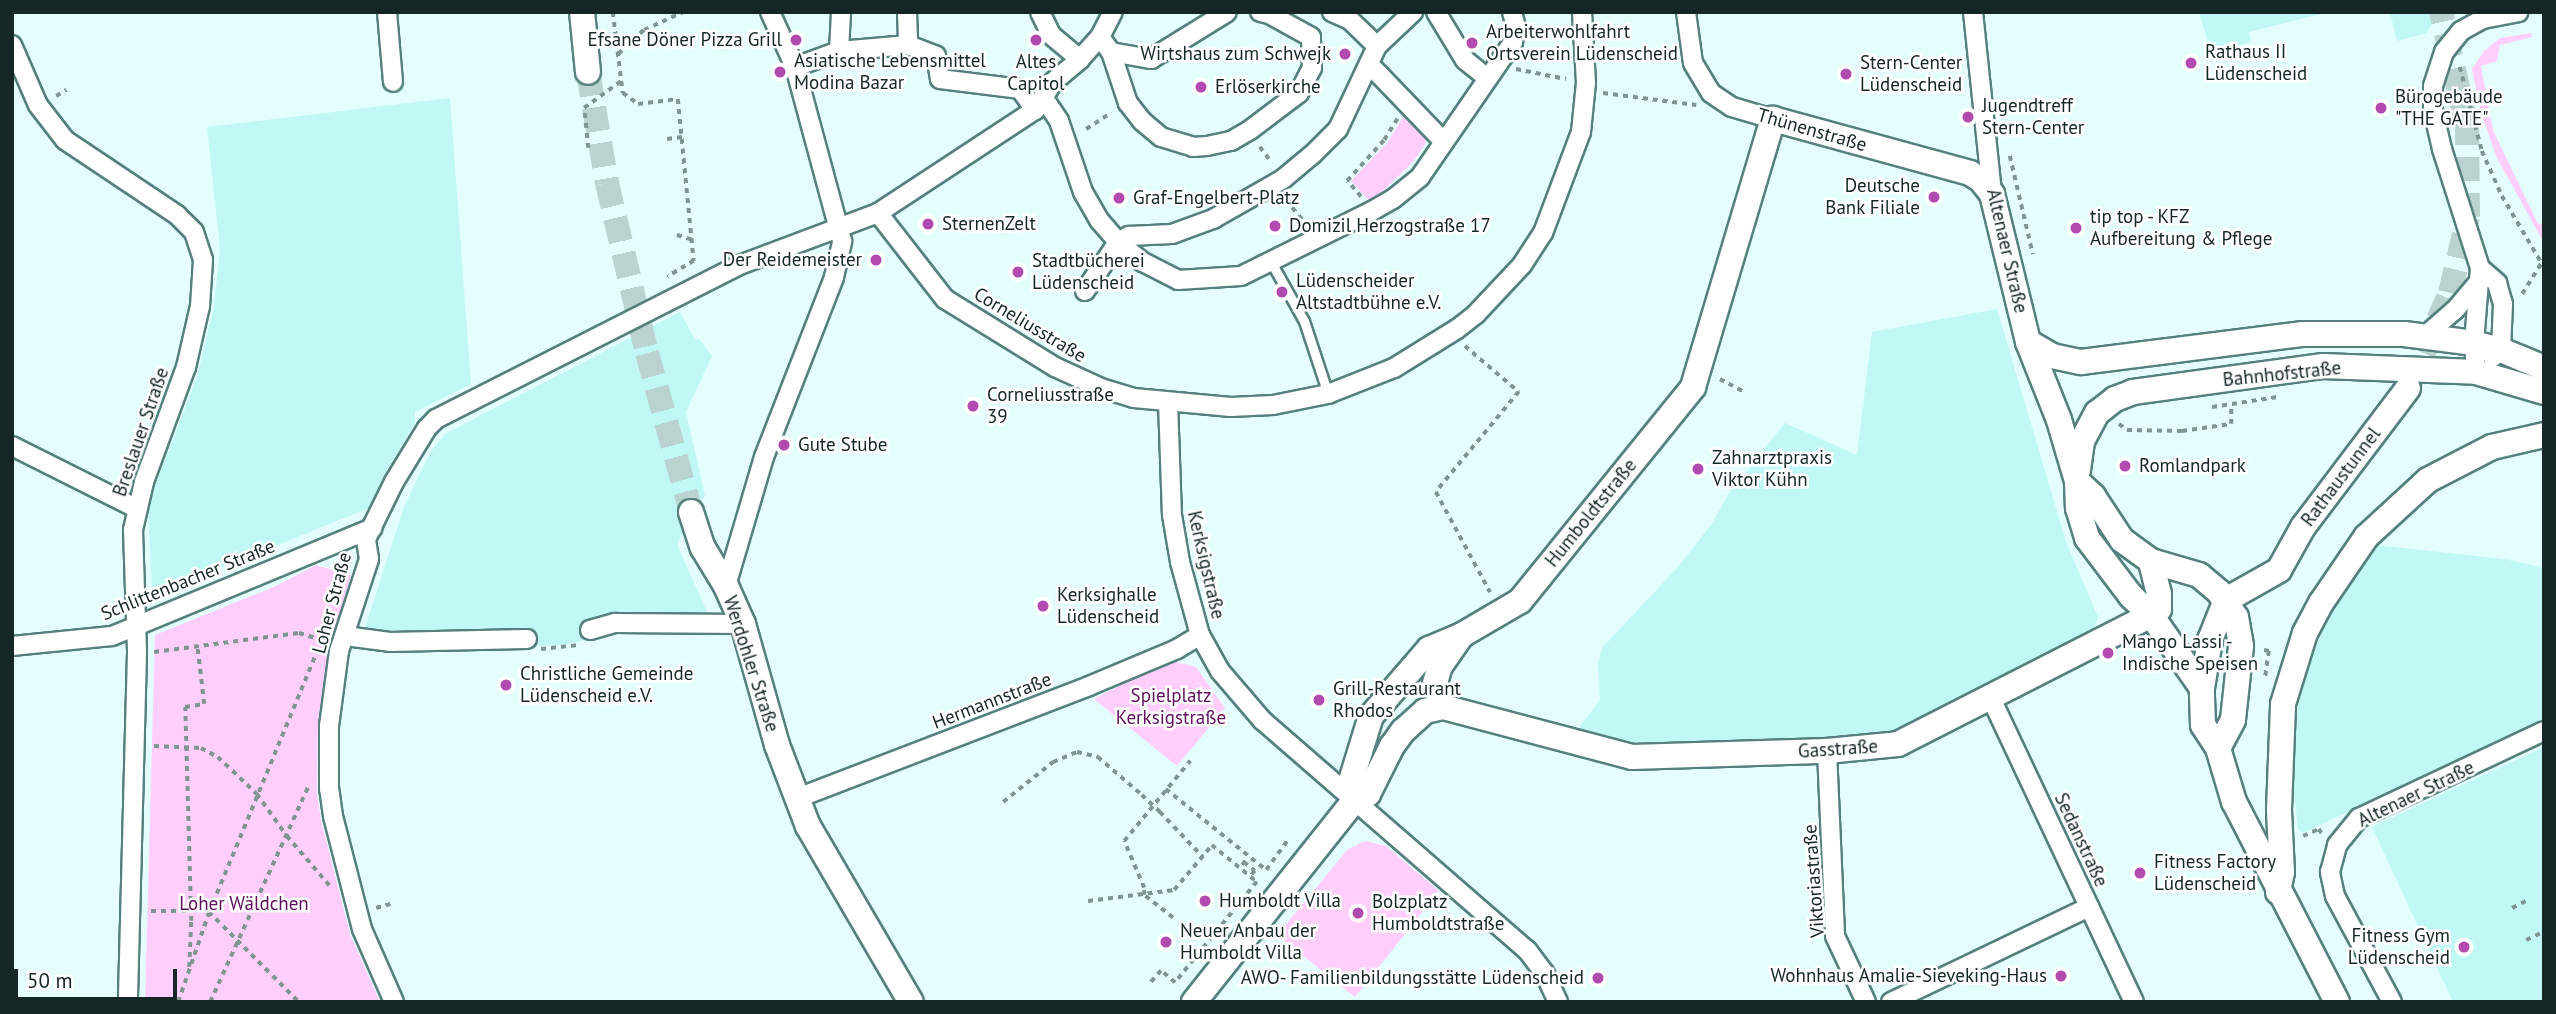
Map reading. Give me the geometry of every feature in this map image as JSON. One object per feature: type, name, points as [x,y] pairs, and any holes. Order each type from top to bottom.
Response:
[{"type":"main road","points":[[582,12],[588,72]]},
{"type":"main road","name":"Thünenstraße","points":[[1773,119],[1967,172],[1981,180],[1992,194]]},
{"type":"main road","name":"Humboldtstraße","points":[[1354,801],[1351,781],[1371,716],[1429,649],[1462,635],[1520,601],[1693,387],[1701,369],[1773,119]]},
{"type":"main road","name":"Altenaer Straße","points":[[1992,194],[2028,342],[2056,411],[2077,481],[2078,508],[2087,538],[2131,596],[2151,615],[2202,688]]},
{"type":"main road","name":"Bahnhofstraße","points":[[2028,342],[2052,356],[2081,362],[2332,331],[2426,335],[2501,350],[2544,368]]},
{"type":"main road","points":[[2056,411],[2057,384],[2071,367],[2081,362]]},
{"type":"main road","name":"Bahnhofstraße","points":[[2077,481],[2082,441],[2097,413],[2115,399],[2133,392],[2323,366],[2476,372],[2544,392]]},
{"type":"main road","name":"Rathaustunnel","points":[[2226,600],[2279,569],[2303,527],[2408,388]]},
{"type":"main road","points":[[2278,892],[2283,704],[2305,633],[2342,569],[2383,518],[2428,481],[2492,447],[2544,435]]},
{"type":"main road","name":"Altenaer Straße","points":[[2077,481],[2093,496],[2122,540],[2151,561],[2199,575],[2226,600],[2236,617],[2241,646],[2233,720],[2218,748]]},
{"type":"main road","points":[[691,512],[703,548],[726,586]]},
{"type":"main road","points":[[2151,561],[2159,594],[2158,609],[2151,615]]},
{"type":"main road","name":"Werdohler Straße","points":[[726,586],[743,624],[795,799],[849,898],[911,1002]]},
{"type":"main road","points":[[2226,600],[2210,640],[2202,688],[2203,725],[2218,748],[2234,802],[2337,1002]]},
{"type":"main road","name":"Gasstraße","points":[[1443,707],[1632,757],[1827,751],[1898,744],[2151,615]]},
{"type":"main road","name":"Humboldtstraße","points":[[1443,707],[1435,683],[1440,666],[1462,635]]},
{"type":"main road","points":[[1194,1002],[1354,801],[1368,794],[1403,731],[1425,710],[1443,707]]},
{"type":"street","points":[[387,12],[393,82]]},
{"type":"street","points":[[770,12],[795,67],[841,228]]},
{"type":"street","points":[[839,51],[841,12]]},
{"type":"street","points":[[907,12],[908,46]]},
{"type":"street","points":[[1040,12],[1051,35],[1080,59]]},
{"type":"street","name":"Loher Straße","points":[[394,1002],[362,929],[331,803],[329,726],[339,651],[337,640],[369,559],[366,539],[394,482],[427,428],[436,419],[737,267],[878,213],[1039,104],[1053,82],[1100,37],[1113,12]]},
{"type":"street","points":[[1111,52],[1151,59],[1227,12]]},
{"type":"street","points":[[1100,37],[1111,52],[1128,103],[1151,130],[1178,144],[1207,146],[1231,141],[1250,130],[1299,93],[1312,68],[1311,37],[1269,13],[1260,12]]},
{"type":"street","points":[[1332,12],[1350,20],[1377,46]]},
{"type":"street","points":[[1085,291],[1118,242],[1129,236],[1172,234],[1189,228],[1221,215],[1279,181],[1338,129],[1377,46],[1413,12]]},
{"type":"street","points":[[1436,12],[1465,60],[1499,71]]},
{"type":"street","points":[[795,67],[839,51],[908,46],[936,56],[940,79],[1020,89],[1055,114],[1083,192],[1099,220],[1118,242],[1143,262],[1178,280],[1241,276],[1394,199],[1420,177],[1499,71],[1513,42],[1516,27],[1512,12]]},
{"type":"street","name":"Corneliusstraße","points":[[878,213],[945,299],[1063,371],[1101,387],[1133,398],[1231,407],[1273,405],[1328,394],[1394,368],[1450,333],[1476,314],[1522,265],[1543,233],[1581,132],[1591,88],[1582,12]]},
{"type":"street","points":[[1686,12],[1693,63],[1711,93]]},
{"type":"street","name":"Altenaer Straße","points":[[1973,12],[1992,194]]},
{"type":"street","points":[[2476,372],[2474,343],[2479,276],[2433,111],[2433,86],[2444,52],[2461,31],[2483,19],[2518,12]]},
{"type":"street","name":"Breslauer Straße","points":[[12,45],[38,105],[65,140],[177,215],[199,241],[204,272],[186,367],[136,508],[133,530],[137,626],[128,1002]]},
{"type":"street","points":[[1369,64],[1444,142]]},
{"type":"street","name":"Thünenstraße","points":[[1711,93],[1732,107],[1773,119]]},
{"type":"street","name":"Werdohler Straße","points":[[726,586],[764,457],[841,256],[841,228]]},
{"type":"street","points":[[2426,335],[2455,310],[2479,276]]},
{"type":"street","points":[[2476,372],[2501,350],[2503,304],[2497,283],[2479,276]]},
{"type":"street","name":"Kerksigstraße","points":[[1168,402],[1172,515],[1180,562],[1200,635],[1220,671],[1243,699],[1354,801],[1527,950],[1545,974],[1558,1002]]},
{"type":"street","points":[[12,446],[136,508]]},
{"type":"street","name":"Schlittenbacher Straße","points":[[12,646],[112,636],[373,528]]},
{"type":"street","points":[[587,637],[615,623],[743,624]]},
{"type":"street","name":"Hermannstraße","points":[[795,799],[1089,687],[1177,649],[1200,635]]},
{"type":"street","points":[[337,640],[530,645]]},
{"type":"street","name":"Sedanstraße","points":[[1990,696],[2134,1002]]},
{"type":"street","name":"Altenaer Straße","points":[[2337,845],[2359,818],[2544,731]]},
{"type":"street","name":"Viktoriastraße","points":[[1827,751],[1835,936],[1866,1002]]},
{"type":"street","points":[[2337,845],[2330,872],[2335,895],[2392,1002]]},
{"type":"street","points":[[1891,1002],[2089,907]]},
{"type":"lane","points":[[1271,262],[1304,321],[1328,394]]},
{"type":"path","points":[[613,12],[623,93],[638,104],[678,99],[694,261],[665,279]]},
{"type":"path","points":[[618,54],[644,30],[683,12]]},
{"type":"path","points":[[2461,31],[2468,47],[2460,67],[2482,151],[2502,196],[2544,267]]},
{"type":"path","points":[[1499,71],[1695,106],[1711,93]]},
{"type":"path","points":[[588,148],[584,108],[621,81]]},
{"type":"path","points":[[1347,181],[1384,140],[1408,102]]},
{"type":"path","points":[[1086,129],[1128,103]]},
{"type":"path","points":[[1250,130],[1314,240]]},
{"type":"path","points":[[667,139],[682,137]]},
{"type":"path","points":[[2007,145],[2034,261]]},
{"type":"path","points":[[677,235],[693,240]]},
{"type":"path","points":[[1450,333],[1519,392],[1436,492],[1501,613]]},
{"type":"path","points":[[1701,369],[1746,393]]},
{"type":"path","points":[[2208,407],[2281,396]]},
{"type":"path","points":[[2118,422],[2127,430],[2182,431],[2231,424],[2231,405]]},
{"type":"path","name":"Loher Straße","points":[[154,652],[299,633],[337,640]]},
{"type":"path","points":[[530,645],[569,648],[587,637]]},
{"type":"path","points":[[178,1002],[209,912],[318,649],[337,640]]},
{"type":"path","points":[[189,971],[185,707],[204,705],[197,645]]},
{"type":"path","points":[[134,746],[201,748],[218,757],[257,794],[287,836],[331,887]]},
{"type":"path","points":[[1003,802],[1053,762],[1077,752],[1098,757],[1153,805],[1203,857]]},
{"type":"path","points":[[1173,918],[1144,895],[1125,841],[1190,761]]},
{"type":"path","points":[[210,1002],[312,776]]},
{"type":"path","points":[[1167,789],[1266,870],[1287,841]]},
{"type":"path","points":[[2281,846],[2319,829],[2325,840],[2337,845]]},
{"type":"path","points":[[1088,901],[1174,890],[1195,872],[1212,845],[1257,881],[1188,963],[1175,983],[1161,971],[1149,985]]},
{"type":"path","points":[[1248,857],[1243,864],[1255,871],[1251,876]]},
{"type":"path","points":[[2512,908],[2526,901]]},
{"type":"path","points":[[147,912],[190,911]]},
{"type":"path","points":[[209,912],[299,1002]]},
{"type":"path","points":[[2526,940],[2541,933]]},
{"type":"shaded area","points":[[2199,12],[2330,12],[2249,32],[2251,42],[2211,52]]},
{"type":"shaded area","points":[[2390,12],[2441,12],[2426,33],[2397,41]]},
{"type":"shaded area","points":[[450,98],[471,384],[415,412],[415,423],[386,471],[369,508],[159,593],[152,589],[148,505],[197,377],[214,306],[220,249],[207,127]]},
{"type":"shaded area","points":[[1997,309],[2066,542],[2098,617],[2093,630],[1891,738],[1631,745],[1577,730],[1600,700],[1598,664],[1602,648],[1679,566],[1711,525],[1738,478],[1741,479],[1785,423],[1857,455],[1872,332]]},
{"type":"shaded area","points":[[680,312],[695,340],[699,339],[712,356],[686,412],[705,496],[691,512],[677,545],[708,614],[613,614],[581,623],[584,640],[568,644],[533,646],[532,631],[390,634],[365,628],[404,507],[431,451],[445,434]]},
{"type":"shaded area","points":[[2374,545],[2504,559],[2544,568],[2544,719],[2303,833],[2298,830],[2292,771],[2298,705],[2306,671],[2332,608]]},
{"type":"shaded area","points":[[2544,747],[2544,1002],[2453,1002],[2372,827]]},
{"type":"green space","points":[[2531,33],[2532,37],[2500,45],[2497,61],[2481,66],[2493,130],[2538,224],[2544,223],[2544,243],[2497,158],[2481,113],[2472,69],[2484,51],[2500,38]]},
{"type":"green space","points":[[1408,109],[1428,136],[1425,144],[1414,161],[1371,203],[1351,181],[1387,143]]},
{"type":"green space","name":"Loher Wäldchen","points":[[316,565],[351,575],[329,650],[318,723],[317,793],[321,820],[350,934],[380,1002],[145,1002],[155,635],[276,586]]},
{"type":"green space","name":"Spielplatz Kerksigstraße","points":[[1176,662],[1196,667],[1225,708],[1177,766],[1094,699],[1154,668]]},
{"type":"green space","name":"Bolzplatz Humboldtstraße","points":[[1366,841],[1386,846],[1439,891],[1355,997],[1277,935],[1348,849]]},
{"type":"tunnel","points":[[2409,386],[2450,293],[2468,217],[2467,127],[2441,12]]},
{"type":"tunnel","points":[[588,72],[607,183],[647,353],[691,512]]},
{"type":"place","name":"Efsane Döner Pizza Grill","points":[[796,40]]},
{"type":"place","name":"Altes Capitol","points":[[1036,40]]},
{"type":"place","name":"Arbeiterwohlfahrt Ortsverein Lüdenscheid","points":[[1472,43]]},
{"type":"place","name":"Wirtshaus zum Schwejk","points":[[1345,54]]},
{"type":"place","name":"Rathaus II Lüdenscheid","points":[[2191,63]]},
{"type":"place","name":"Asiatische Lebensmittel Modina Bazar","points":[[780,72]]},
{"type":"place","name":"Stern-Center Lüdenscheid","points":[[1846,74]]},
{"type":"place","name":"Erlöserkirche","points":[[1201,87]]},
{"type":"place","name":"Bürogebäude \"THE GATE\"","points":[[2381,108]]},
{"type":"place","name":"Jugendtreff Stern-Center","points":[[1968,117]]},
{"type":"place","name":"Deutsche Bank Filiale","points":[[1934,197]]},
{"type":"place","name":"Graf-Engelbert-Platz","points":[[1119,198]]},
{"type":"place","name":"SternenZelt","points":[[928,224]]},
{"type":"place","name":"Domizil Herzogstraße 17","points":[[1275,226]]},
{"type":"place","name":"tip top - KFZ Aufbereitung & Pflege","points":[[2076,228]]},
{"type":"place","name":"Der Reidemeister","points":[[876,260]]},
{"type":"place","name":"Stadtbücherei Lüdenscheid","points":[[1018,272]]},
{"type":"place","name":"Lüdenscheider Altstadtbühne e.V.","points":[[1282,292]]},
{"type":"place","name":"Corneliusstraße 39","points":[[973,406]]},
{"type":"place","name":"Gute Stube","points":[[784,445]]},
{"type":"place","name":"Romlandpark","points":[[2125,466]]},
{"type":"place","name":"Zahnarztpraxis Viktor Kühn","points":[[1698,469]]},
{"type":"place","name":"Kerksighalle Lüdenscheid","points":[[1043,606]]},
{"type":"place","name":"Mango Lassi - Indische Speisen","points":[[2108,653]]},
{"type":"place","name":"Christliche Gemeinde Lüdenscheid e.V.","points":[[506,685]]},
{"type":"place","name":"Grill-Restaurant Rhodos","points":[[1319,700]]},
{"type":"place","name":"Fitness Factory Lüdenscheid","points":[[2140,873]]},
{"type":"place","name":"Humboldt Villa","points":[[1205,901]]},
{"type":"place","name":"Bolzplatz Humboldtstraße","points":[[1358,913]]},
{"type":"place","name":"Neuer Anbau der Humboldt Villa","points":[[1166,942]]},
{"type":"place","name":"Fitness Gym Lüdenscheid","points":[[2464,947]]},
{"type":"place","name":"Wohnhaus Amalie-Sieveking-Haus","points":[[2061,976]]},
{"type":"place","name":"AWO- Familienbildungsstätte Lüdenscheid","points":[[1598,978]]}]
